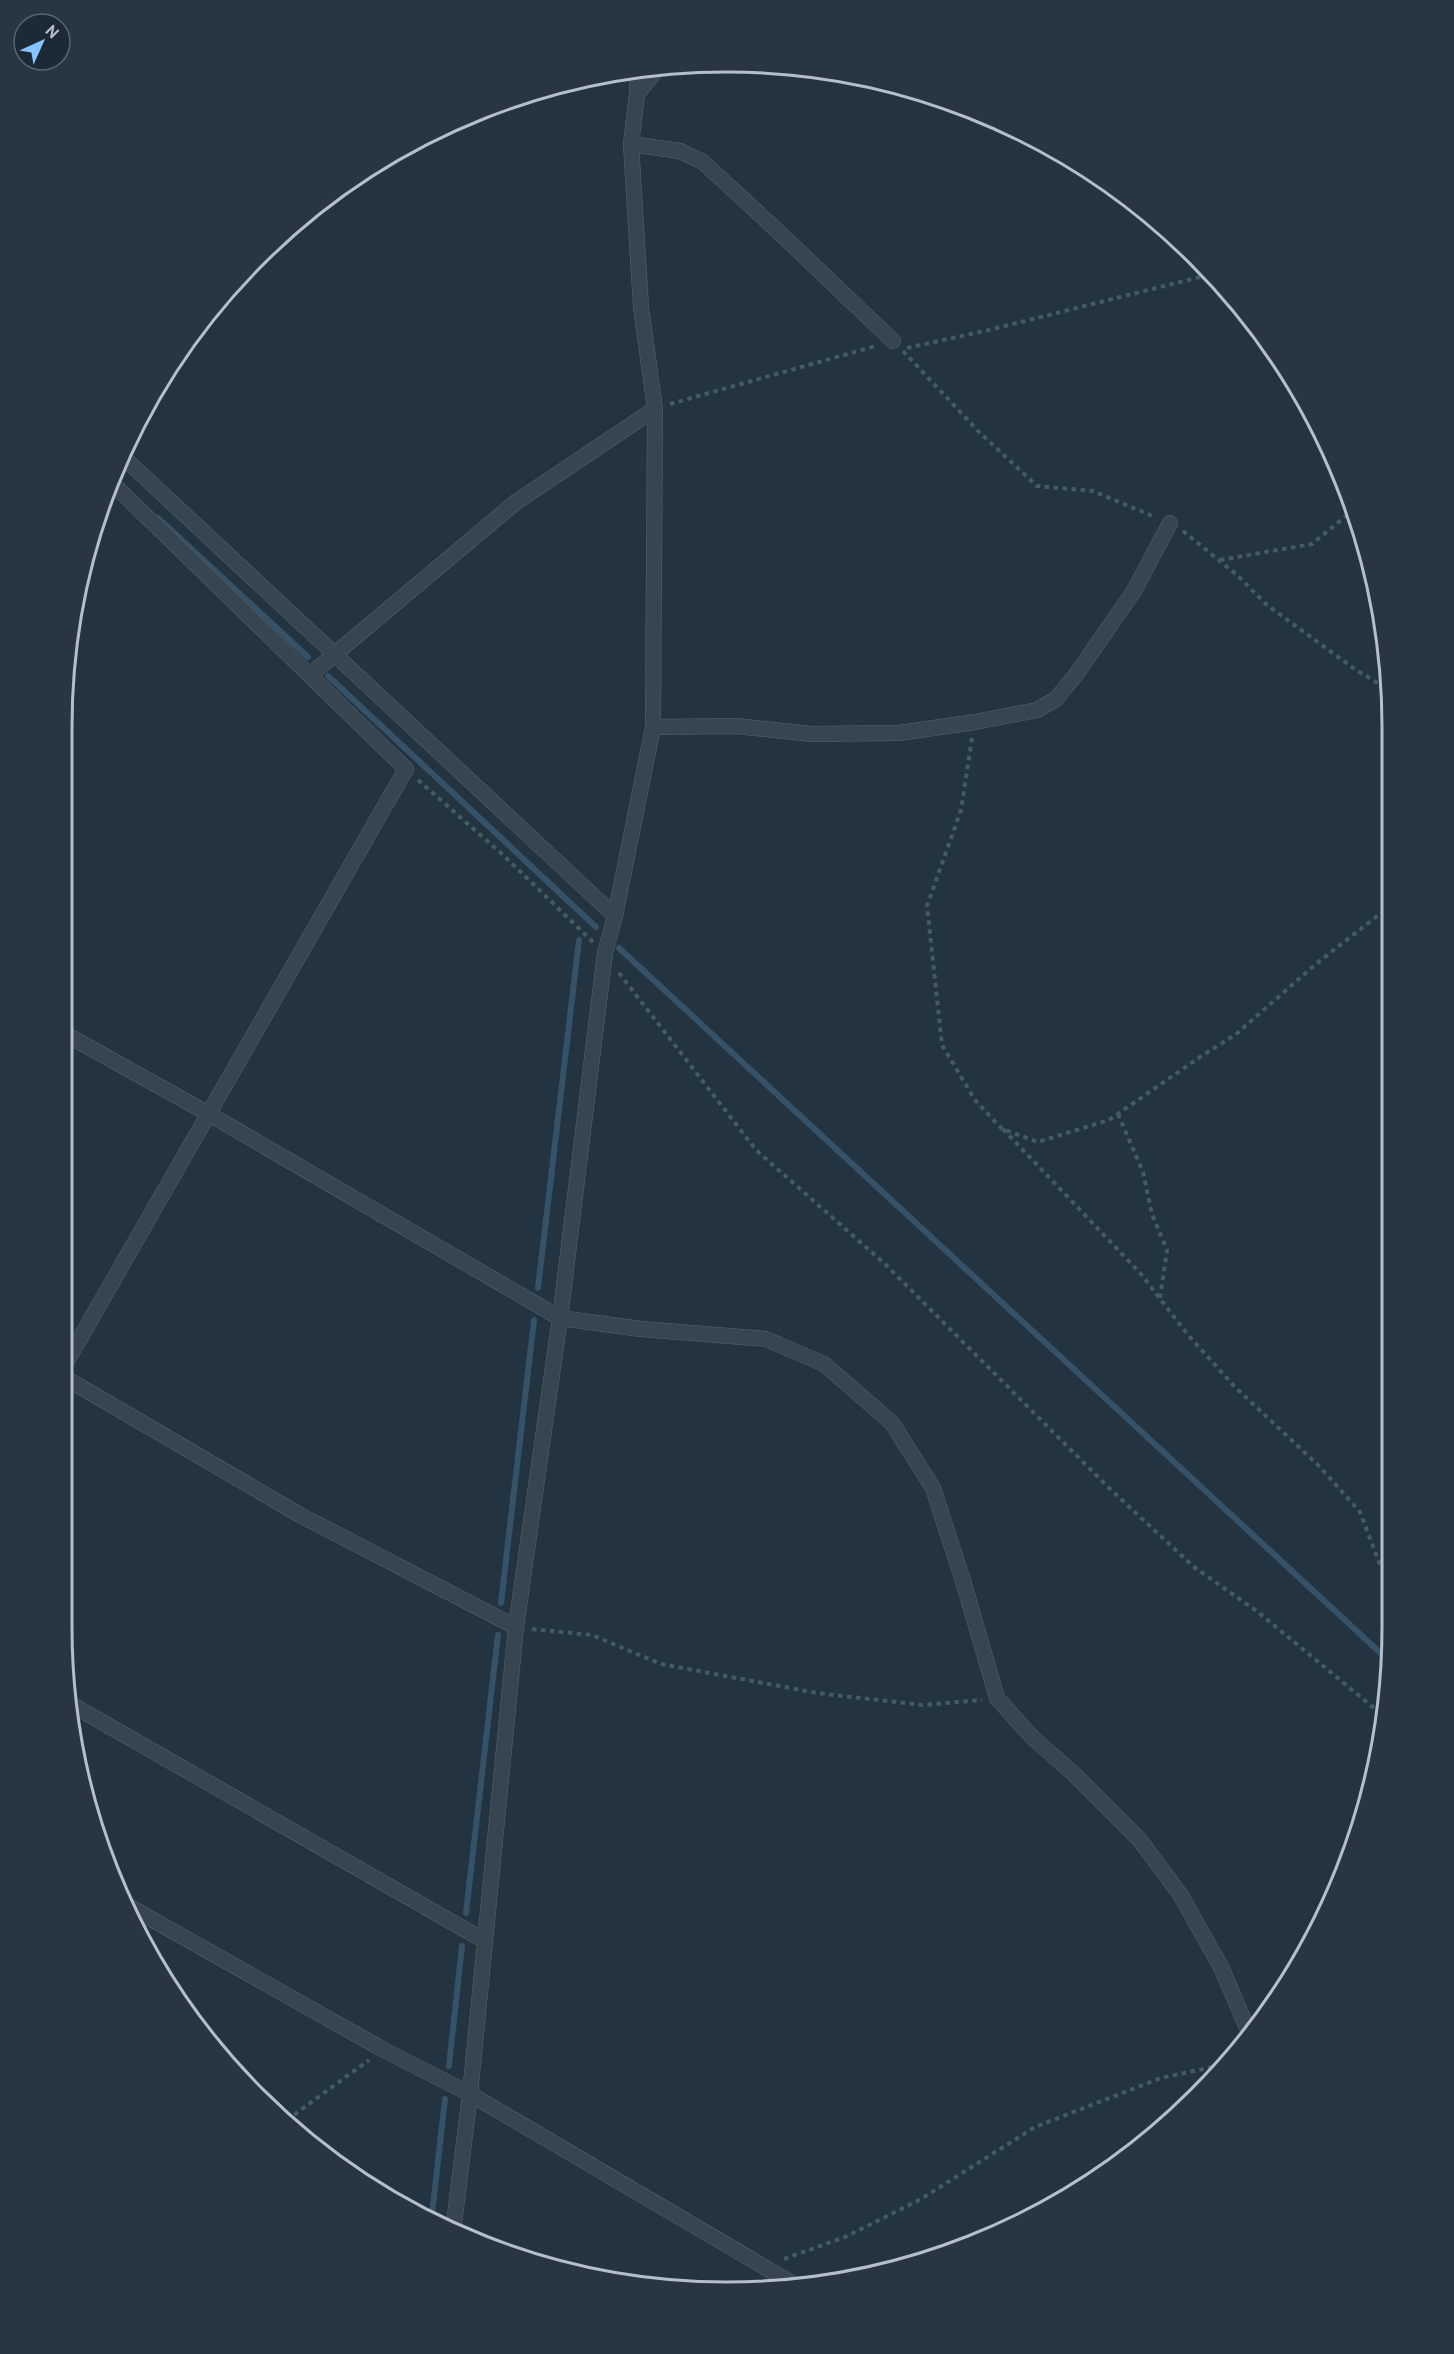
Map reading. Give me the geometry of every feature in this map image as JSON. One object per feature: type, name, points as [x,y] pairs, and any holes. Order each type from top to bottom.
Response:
[{"type":"street","points":[[638,94],[651,77]]},
{"type":"street","points":[[454,2222],[470,2094],[516,1627],[560,1318],[605,953],[615,916],[653,728],[655,409],[641,307],[631,144],[638,79]]},
{"type":"street","points":[[631,144],[680,152],[702,162],[893,341]]},
{"type":"street","points":[[310,675],[516,502],[655,409]]},
{"type":"street","points":[[128,462],[615,916]]},
{"type":"street","points":[[72,1352],[406,769],[117,488]]},
{"type":"street","points":[[653,728],[736,726],[812,734],[898,733],[1037,710],[1056,699],[1075,676],[1134,591],[1170,523]]},
{"type":"street","points":[[72,1038],[209,1114],[560,1318],[641,1329],[766,1339],[824,1364],[892,1423],[933,1488],[997,1698],[1032,1737],[1074,1774],[1139,1839],[1186,1905],[1221,1967],[1247,2027]]},
{"type":"street","points":[[72,1382],[300,1515],[516,1627]]},
{"type":"street","points":[[78,1708],[485,1941]]},
{"type":"street","points":[[137,1911],[382,2049],[470,2094],[784,2279]]},
{"type":"path","points":[[1202,277],[989,330],[901,349],[979,432],[1037,486],[1093,491],[1170,523],[1220,560],[1268,605],[1356,670],[1381,685]]},
{"type":"path","points":[[655,409],[893,341]]},
{"type":"path","points":[[1220,560],[1312,543],[1347,515]]},
{"type":"path","points":[[975,722],[961,810],[927,906],[942,1045],[975,1100],[1141,1274],[1188,1335],[1235,1387],[1320,1467],[1360,1512],[1382,1570]]},
{"type":"path","points":[[406,769],[502,854],[586,935]]},
{"type":"path","points":[[1002,1129],[1038,1142],[1109,1120],[1203,1054],[1235,1035],[1316,964],[1382,912]]},
{"type":"path","points":[[605,953],[630,990],[756,1150],[885,1264],[1110,1489],[1194,1567],[1258,1612],[1376,1710]]},
{"type":"path","points":[[1118,1114],[1143,1172],[1152,1214],[1167,1250],[1160,1299]]},
{"type":"path","points":[[516,1627],[592,1635],[661,1664],[817,1693],[922,1705],[997,1698]]},
{"type":"path","points":[[292,2116],[382,2049]]},
{"type":"path","points":[[760,2266],[845,2237],[921,2199],[1035,2127],[1161,2078],[1211,2067]]},
{"type":"waterway","points":[[158,518],[308,657]]},
{"type":"waterway","points":[[328,676],[596,927]]},
{"type":"waterway","points":[[538,1288],[579,940]]},
{"type":"waterway","points":[[619,948],[1381,1654]]},
{"type":"waterway","points":[[501,1603],[534,1320]]},
{"type":"waterway","points":[[466,1913],[498,1635]]},
{"type":"waterway","points":[[449,2066],[462,1946]]},
{"type":"waterway","points":[[432,2212],[445,2099]]}]
